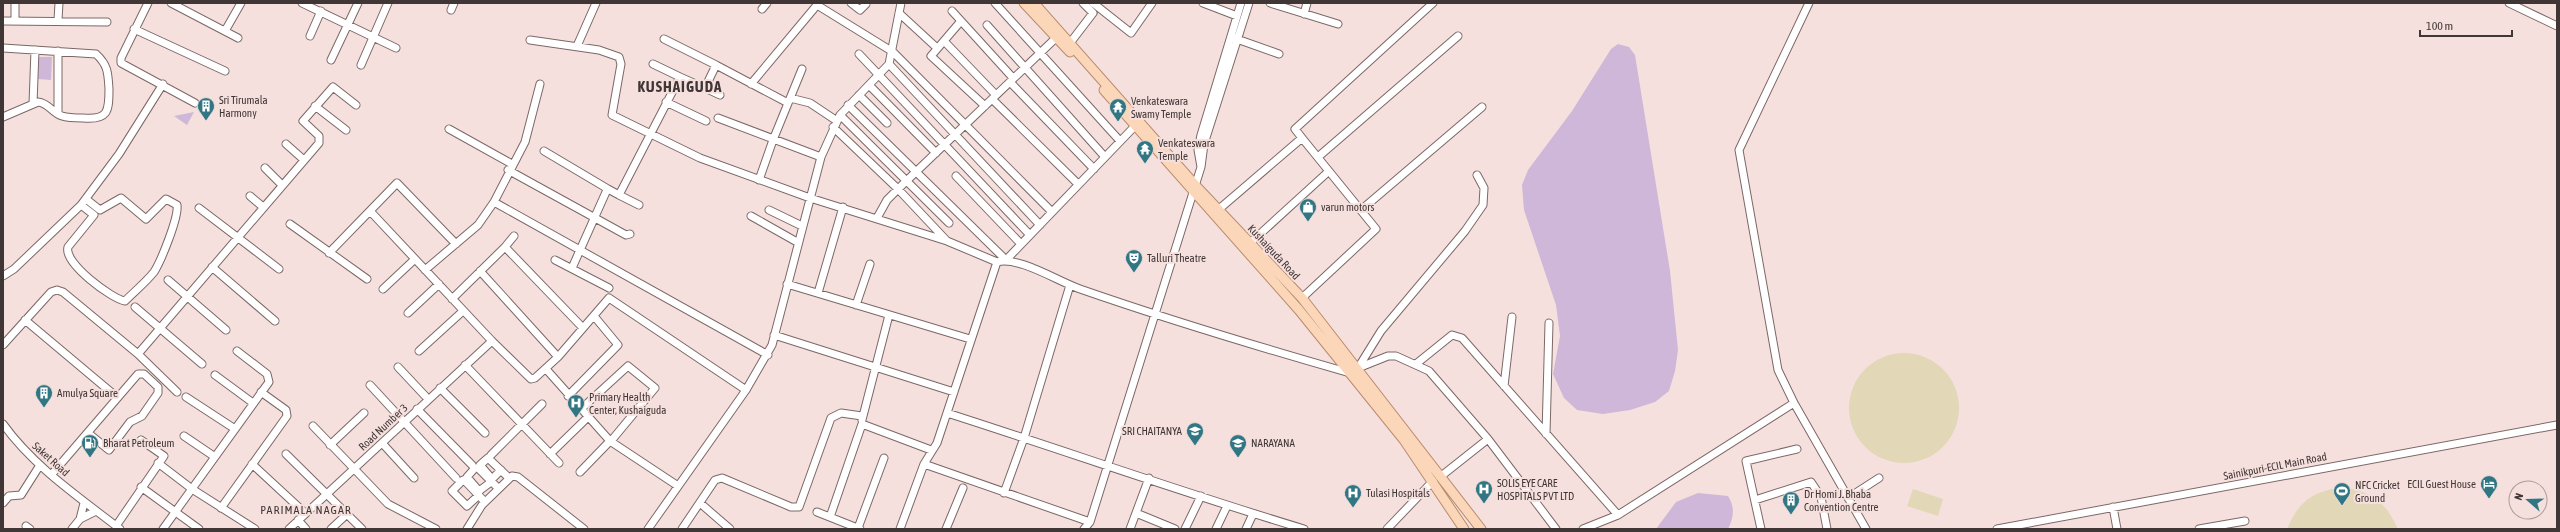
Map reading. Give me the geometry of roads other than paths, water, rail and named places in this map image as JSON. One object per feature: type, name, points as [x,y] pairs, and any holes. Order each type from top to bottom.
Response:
[{"type":"main road","name":"Kushaiguda Road","points":[[1024,3],[1058,35],[1070,43],[1299,310],[1436,479],[1481,529]]},
{"type":"main road","name":"Kushaiguda Road","points":[[1034,3],[1058,35],[1135,126],[1302,298],[1358,368],[1436,479],[1464,529]]},
{"type":"street","points":[[15,3],[15,21]]},
{"type":"street","points":[[58,20],[59,3]]},
{"type":"street","points":[[148,3],[134,29],[121,63],[163,84],[195,103]]},
{"type":"street","points":[[171,3],[238,38]]},
{"type":"street","points":[[225,31],[241,3]]},
{"type":"street","points":[[302,3],[396,48]]},
{"type":"street","points":[[331,60],[358,3]]},
{"type":"street","points":[[361,65],[388,3]]},
{"type":"street","points":[[578,46],[593,3]]},
{"type":"street","points":[[762,9],[767,3]]},
{"type":"street","points":[[851,3],[860,10],[866,4]]},
{"type":"street","points":[[648,529],[746,390],[768,355],[821,157],[837,121],[848,105],[889,64],[901,3]]},
{"type":"street","points":[[995,3],[1120,141]]},
{"type":"street","points":[[1070,43],[1093,13],[1083,3]]},
{"type":"street","points":[[1093,3],[1131,33],[1152,3]]},
{"type":"street","points":[[1202,3],[1237,16]]},
{"type":"street","points":[[1234,38],[1237,16],[1241,3]]},
{"type":"street","points":[[1084,529],[1090,522],[1107,465],[1156,316],[1202,167],[1204,144],[1234,38],[1249,3]]},
{"type":"street","points":[[1270,3],[1338,24]]},
{"type":"street","points":[[1304,14],[1307,3]]},
{"type":"street","points":[[1302,298],[1376,229],[1295,129],[1433,3]]},
{"type":"street","points":[[1808,3],[1738,150],[1778,370],[1794,403],[1866,529]]},
{"type":"street","points":[[2509,3],[2557,26]]},
{"type":"street","points":[[752,84],[817,4],[892,52],[966,124],[1052,212]]},
{"type":"street","points":[[310,36],[321,11]]},
{"type":"street","points":[[952,11],[1013,78]]},
{"type":"street","points":[[899,13],[937,48]]},
{"type":"street","points":[[3,21],[58,20],[107,22]]},
{"type":"street","points":[[961,21],[931,56],[985,106]]},
{"type":"street","points":[[987,25],[1025,66],[1029,74],[1105,157]]},
{"type":"street","points":[[134,29],[225,71]]},
{"type":"street","points":[[877,218],[887,200],[1058,35]]},
{"type":"street","points":[[1318,157],[1458,36]]},
{"type":"street","points":[[1234,38],[1279,54]]},
{"type":"street","points":[[530,40],[599,50],[619,57],[621,64],[611,114],[700,158],[810,198],[843,207],[947,241],[997,262],[1006,260],[1020,243],[1040,225],[1135,126]]},
{"type":"street","points":[[664,40],[752,84],[789,100],[810,103],[837,121],[907,180],[949,223]]},
{"type":"street","points":[[944,41],[994,97],[1078,184]]},
{"type":"street","points":[[3,48],[96,54],[104,61],[108,69],[109,103],[108,110],[103,117],[96,119],[58,114],[44,103],[33,104],[3,117]]},
{"type":"street","points":[[33,104],[35,50]]},
{"type":"street","points":[[58,51],[58,114]]},
{"type":"street","points":[[859,54],[1029,234]]},
{"type":"street","points":[[653,64],[720,95]]},
{"type":"street","points":[[889,64],[1040,225]]},
{"type":"street","points":[[705,88],[716,65]]},
{"type":"street","points":[[759,180],[772,140],[802,69]]},
{"type":"street","points":[[619,195],[680,76]]},
{"type":"street","points":[[1013,78],[1010,83],[1094,169]]},
{"type":"street","points":[[3,276],[14,269],[83,202],[119,154],[163,84]]},
{"type":"street","points":[[425,270],[478,225],[494,202],[510,167],[525,142],[540,84]]},
{"type":"street","points":[[869,85],[936,153]]},
{"type":"street","points":[[138,354],[320,140],[303,121],[315,106],[334,87],[356,106]]},
{"type":"street","points":[[859,95],[887,123]]},
{"type":"street","points":[[666,102],[706,121]]},
{"type":"street","points":[[848,105],[1006,260],[1156,316],[1350,374]]},
{"type":"street","points":[[315,106],[346,130]]},
{"type":"street","points":[[1361,210],[1482,106]]},
{"type":"street","points":[[718,118],[772,140],[821,157]]},
{"type":"street","points":[[837,121],[947,241]]},
{"type":"street","points":[[449,129],[595,218],[626,235],[630,234]]},
{"type":"street","points":[[1218,210],[1302,138]]},
{"type":"street","points":[[286,144],[304,160]]},
{"type":"street","points":[[544,151],[608,189],[639,205]]},
{"type":"street","points":[[265,168],[282,185]]},
{"type":"street","points":[[1249,244],[1329,171]]},
{"type":"street","points":[[956,176],[1020,243]]},
{"type":"street","points":[[1358,368],[1381,331],[1465,231],[1483,205],[1484,188],[1477,176]]},
{"type":"street","points":[[329,253],[397,183],[456,244]]},
{"type":"street","points":[[572,268],[608,189]]},
{"type":"street","points":[[250,196],[263,207]]},
{"type":"street","points":[[121,198],[146,218],[166,199],[176,204],[178,210],[167,243],[156,267],[125,301],[78,271],[67,252],[68,248],[94,215],[100,210],[121,198]]},
{"type":"street","points":[[83,202],[100,210]]},
{"type":"street","points":[[83,202],[94,215]]},
{"type":"street","points":[[494,202],[768,355]]},
{"type":"street","points":[[818,293],[843,207]]},
{"type":"street","points":[[199,208],[279,269]]},
{"type":"street","points":[[769,210],[802,226]]},
{"type":"street","points":[[370,211],[463,311],[531,379],[546,369],[558,357],[609,298],[746,390]]},
{"type":"street","points":[[751,216],[798,242]]},
{"type":"street","points":[[290,224],[367,280]]},
{"type":"street","points":[[452,299],[505,247],[514,236]]},
{"type":"street","points":[[505,247],[583,328]]},
{"type":"street","points":[[383,289],[415,259]]},
{"type":"street","points":[[555,260],[609,288]]},
{"type":"street","points":[[900,529],[924,464],[931,450],[937,443],[970,339],[997,262]]},
{"type":"street","points":[[856,305],[870,264]]},
{"type":"street","points":[[212,267],[275,321]]},
{"type":"street","points":[[480,271],[558,357]]},
{"type":"street","points":[[168,280],[226,330]]},
{"type":"street","points":[[408,313],[438,284]]},
{"type":"street","points":[[787,284],[970,339]]},
{"type":"street","points":[[1004,493],[1024,438],[1070,285]]},
{"type":"street","points":[[3,345],[51,292],[57,290],[63,292],[138,354],[177,392]]},
{"type":"street","points":[[135,307],[202,364]]},
{"type":"street","points":[[419,351],[463,311]]},
{"type":"street","points":[[830,517],[862,420],[874,368],[889,315]]},
{"type":"street","points":[[568,396],[618,345],[594,316]]},
{"type":"street","points":[[1504,386],[1512,317]]},
{"type":"street","points":[[25,320],[112,393]]},
{"type":"street","points":[[1546,434],[1549,324]]},
{"type":"street","points":[[1416,364],[1452,334],[1456,334],[1462,338],[1618,515]]},
{"type":"street","points":[[774,335],[874,368],[954,392]]},
{"type":"street","name":"Road Number 3","points":[[289,529],[353,468],[492,341]]},
{"type":"street","points":[[163,529],[269,382],[269,377],[237,350]]},
{"type":"street","points":[[1358,368],[1388,356],[1396,356],[1416,364],[1437,378],[1488,439],[1556,529]]},
{"type":"street","points":[[465,366],[559,463]]},
{"type":"street","points":[[580,472],[610,441],[655,388],[628,366],[581,409]]},
{"type":"street","points":[[398,367],[428,400]]},
{"type":"street","points":[[546,369],[568,396],[610,441],[678,486]]},
{"type":"street","points":[[52,474],[138,374],[144,374],[158,387],[158,393],[142,416],[130,422],[109,450],[88,433]]},
{"type":"street","points":[[215,375],[253,403]]},
{"type":"street","points":[[370,385],[456,478]]},
{"type":"street","points":[[440,388],[485,433]]},
{"type":"street","points":[[221,508],[288,412],[261,392]]},
{"type":"street","points":[[186,397],[235,429]]},
{"type":"street","points":[[1583,529],[1618,515],[1794,403]]},
{"type":"street","points":[[491,455],[542,404]]},
{"type":"street","points":[[417,410],[472,465]]},
{"type":"street","points":[[330,445],[364,413]]},
{"type":"street","points":[[682,529],[715,480],[722,478],[791,507],[800,506],[831,418],[841,413],[862,420],[931,450]]},
{"type":"street","points":[[947,413],[1149,478],[1227,506],[1293,527],[1304,529]]},
{"type":"street","points":[[550,454],[588,417]]},
{"type":"street","name":"Saket Road","points":[[3,424],[16,442],[40,465],[87,505],[118,527]]},
{"type":"street","name":"Sainikpuri-ECIL Main Road","points":[[1997,529],[2557,425]]},
{"type":"street","points":[[313,426],[388,504],[436,529]]},
{"type":"street","points":[[184,436],[215,457]]},
{"type":"street","points":[[1387,529],[1436,479],[1488,439]]},
{"type":"street","points":[[118,527],[141,487],[164,456],[141,440]]},
{"type":"street","points":[[382,442],[414,478]]},
{"type":"street","points":[[1762,529],[1746,461],[1797,449]]},
{"type":"street","points":[[286,454],[346,515],[362,529]]},
{"type":"street","points":[[817,512],[859,528],[884,458]]},
{"type":"street","points":[[158,464],[192,489],[255,529]]},
{"type":"street","points":[[252,464],[305,513]]},
{"type":"street","points":[[924,464],[1090,522]]},
{"type":"street","points":[[3,503],[9,496],[21,495],[40,465]]},
{"type":"street","points":[[501,470],[509,478]]},
{"type":"street","points":[[467,529],[485,502],[498,488],[509,478],[518,477],[575,526],[584,529]]},
{"type":"street","points":[[1130,529],[1149,478]]},
{"type":"street","points":[[1848,498],[1879,478]]},
{"type":"street","points":[[491,482],[498,488]]},
{"type":"street","points":[[1755,500],[1811,482],[1821,497],[1827,529]]},
{"type":"street","points":[[141,487],[199,529]]},
{"type":"street","points":[[946,529],[963,488]]},
{"type":"street","points":[[478,495],[485,502]]},
{"type":"street","points":[[1185,529],[1201,496]]},
{"type":"street","points":[[700,503],[730,529]]},
{"type":"street","points":[[72,529],[80,519],[87,505]]},
{"type":"street","points":[[1216,529],[1227,506]]},
{"type":"street","points":[[2113,507],[2117,529]]},
{"type":"street","points":[[80,519],[96,511]]},
{"type":"street","points":[[1136,513],[1175,529]]},
{"type":"street","points":[[1246,529],[1253,514]]},
{"type":"street","points":[[330,529],[346,515]]},
{"type":"street","points":[[298,520],[306,529]]},
{"type":"street","points":[[2199,529],[2245,521]]},
{"type":"place","name":"Sri Tirumala Harmony","points":[[206,121]]},
{"type":"place","name":"Venkateswara Swamy Temple","points":[[1118,122]]},
{"type":"place","name":"Venkateswara Temple","points":[[1145,164]]},
{"type":"place","name":"varun motors","points":[[1308,222]]},
{"type":"place","name":"Talluri Theatre","points":[[1134,273]]},
{"type":"place","name":"Amulya Square","points":[[44,408]]},
{"type":"place","name":"Primary Health Center, Kushaiguda","points":[[576,418]]},
{"type":"place","name":"SRI CHAITANYA","points":[[1195,446]]},
{"type":"place","name":"Bharat Petroleum","points":[[90,458]]},
{"type":"place","name":"NARAYANA","points":[[1238,458]]},
{"type":"place","name":"ECIL Guest House","points":[[2489,499]]},
{"type":"place","name":"SOLIS EYE CARE HOSPITALS PVT LTD","points":[[1484,504]]},
{"type":"place","name":"NFC Cricket Ground","points":[[2342,506]]},
{"type":"place","name":"Tulasi Hospitals","points":[[1353,508]]},
{"type":"place","name":"Dr Homi J. Bhaba Convention Centre","points":[[1791,515]]},
{"type":"district","name":"KUSHAIGUDA","points":[[680,86]]},
{"type":"district","name":"PARIMALA NAGAR","points":[[306,510]]}]
